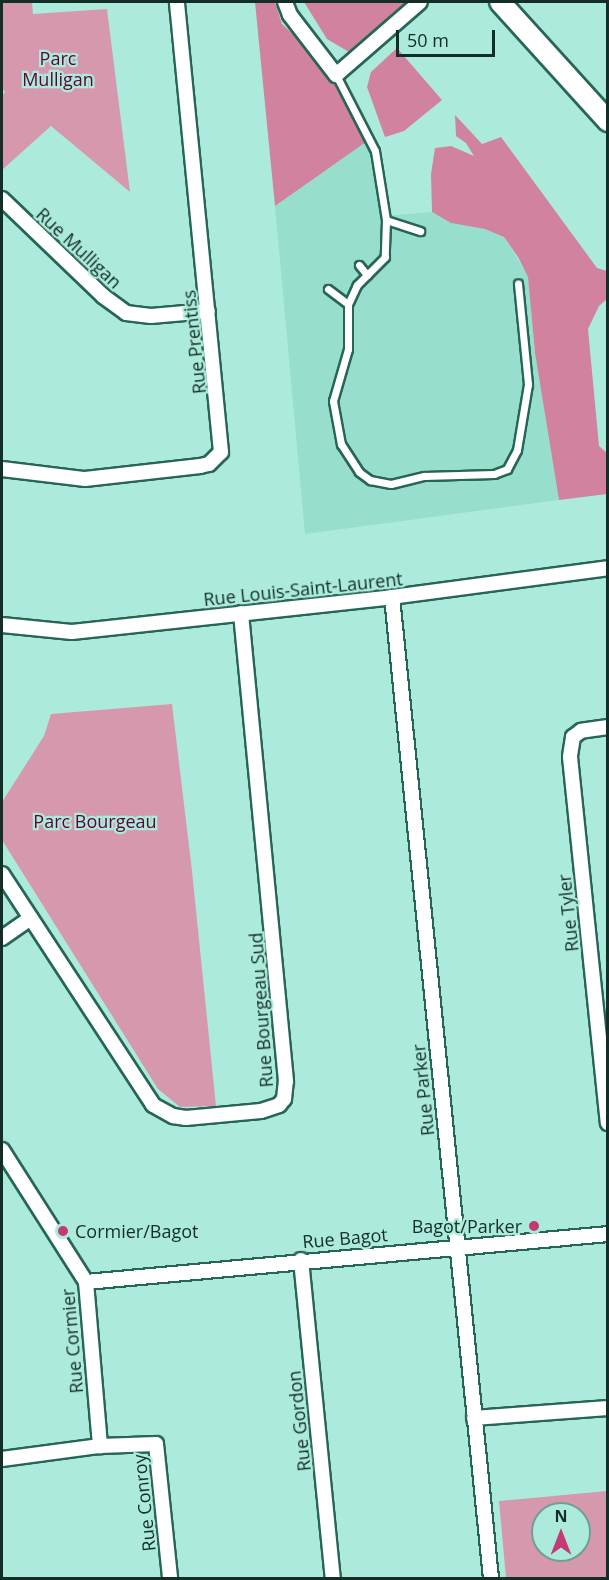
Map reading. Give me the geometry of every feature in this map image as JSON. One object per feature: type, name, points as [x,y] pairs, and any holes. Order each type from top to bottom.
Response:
[{"type":"street","name":"Rue Prentiss","points":[[2,469],[85,479],[200,466],[217,459],[222,435],[177,2]]},
{"type":"street","points":[[285,2],[290,15],[336,75],[420,2]]},
{"type":"street","points":[[500,2],[608,121]]},
{"type":"street","name":"Rue Mulligan","points":[[2,200],[103,296],[126,313],[151,316],[208,311]]},
{"type":"street","name":"Rue Louis-Saint-Laurent","points":[[2,625],[72,632],[392,597],[608,568]]},
{"type":"street","name":"Rue Parker","points":[[392,597],[491,1578]]},
{"type":"street","name":"Rue Bourgeau Sud","points":[[2,874],[144,1096],[161,1112],[186,1118],[217,1115],[272,1109],[284,1099],[286,1081],[241,613]]},
{"type":"street","name":"Rue Tyler","points":[[608,727],[581,731],[573,737],[570,757],[608,1123]]},
{"type":"street","points":[[2,938],[31,918]]},
{"type":"street","name":"Rue Cormier","points":[[2,1150],[86,1282],[100,1446]]},
{"type":"street","name":"Rue Bagot","points":[[86,1282],[457,1245],[608,1234]]},
{"type":"street","name":"Rue Gordon","points":[[301,1260],[333,1578]]},
{"type":"street","points":[[474,1418],[608,1408]]},
{"type":"street","name":"Rue Conroy","points":[[100,1446],[156,1444],[170,1578]]},
{"type":"street","points":[[2,1459],[100,1446]]},
{"type":"lane","points":[[336,75],[375,151],[386,220],[385,257],[357,285],[348,304],[348,349],[333,401],[340,444],[359,472],[381,484],[424,476],[494,474],[507,469],[517,450],[528,384],[518,283]]},
{"type":"lane","points":[[386,220],[420,231]]},
{"type":"lane","points":[[359,265],[367,275]]},
{"type":"lane","points":[[328,288],[348,304]]},
{"type":"shaded area","points":[[255,2],[275,2],[282,24],[315,55],[355,116],[366,142],[275,206]]},
{"type":"shaded area","points":[[304,2],[409,2],[369,45],[349,52],[327,39]]},
{"type":"shaded area","points":[[397,48],[442,100],[404,131],[385,137],[367,87],[371,72]]},
{"type":"shaded area","points":[[455,115],[482,144],[501,137],[597,268],[607,271],[607,299],[599,306],[588,329],[599,446],[607,453],[607,494],[559,500],[535,353],[528,277],[518,257],[504,237],[485,229],[451,223],[432,212],[431,174],[435,148],[451,146],[474,156],[466,143],[456,136]]},
{"type":"shaded area","points":[[366,142],[375,164],[385,216],[432,212],[451,223],[485,229],[504,237],[528,276],[535,353],[559,500],[305,534],[275,206]]},
{"type":"green space","name":"Parc Mulligan","points":[[2,2],[32,2],[33,14],[107,9],[130,192],[51,126],[2,170],[2,96],[5,92],[2,89]]},
{"type":"green space","name":"Parc Bourgeau","points":[[172,704],[216,1106],[180,1107],[158,1089],[2,840],[2,802],[44,736],[51,714]]},
{"type":"green space","points":[[607,1491],[607,1578],[506,1578],[499,1501]]},
{"type":"place","name":"Bagot/Parker","points":[[534,1226]]},
{"type":"place","name":"Cormier/Bagot","points":[[63,1231]]}]
